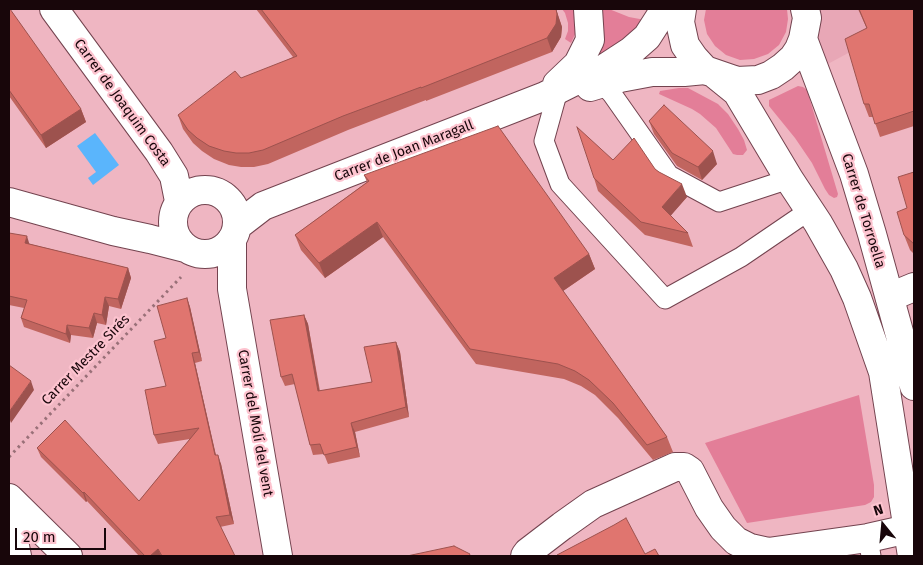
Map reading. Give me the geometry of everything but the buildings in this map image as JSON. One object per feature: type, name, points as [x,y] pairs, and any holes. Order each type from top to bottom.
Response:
[{"type":"street","name":"Carrer de Joaquim Costa","points":[[54,9],[159,152],[174,176],[179,234]]},
{"type":"street","points":[[551,94],[578,64],[590,40],[588,9]]},
{"type":"street","points":[[671,12],[685,44],[694,58],[737,92],[789,179],[810,210],[844,269],[857,298],[883,372],[912,556]]},
{"type":"street","name":"Carrer de Joan Maragall","points":[[234,233],[263,206],[551,94],[605,68],[631,51],[671,12]]},
{"type":"street","name":"Carrer de Joan Maragall","points":[[551,94],[582,89],[620,78],[652,72],[711,73],[737,81],[758,80],[783,68],[793,58],[799,49],[807,19]]},
{"type":"street","name":"Carrer de Torroella","points":[[807,19],[854,174],[902,292],[914,386]]},
{"type":"street","points":[[9,202],[112,231],[179,234],[217,252],[224,247],[234,233],[236,215],[232,204],[217,192],[206,189],[188,194],[179,234]]},
{"type":"street","points":[[226,198],[263,206]]},
{"type":"street","name":"Carrer del Molí del vent","points":[[234,233],[232,289],[278,556]]},
{"type":"street","name":"Carrer del Molí del vent","points":[[179,234],[232,289]]},
{"type":"street","points":[[525,556],[593,504],[676,467],[684,467],[690,471],[709,508],[729,556]]},
{"type":"street","points":[[9,498],[68,556]]},
{"type":"street","points":[[709,508],[723,528],[736,541],[750,548],[776,553],[869,547],[908,529]]},
{"type":"street","points":[[9,517],[17,556]]},
{"type":"lane","points":[[602,83],[612,94],[669,175],[720,202],[789,179]]},
{"type":"lane","points":[[551,94],[544,141],[560,184],[665,299],[741,257],[810,210]]},
{"type":"path","name":"Carrer Mestre Sirés","points":[[9,457],[180,278]]},
{"type":"shaded area","points":[[562,9],[578,9],[577,30],[571,43],[565,39],[568,23]]},
{"type":"shaded area","points":[[599,9],[609,9],[629,17],[645,20],[620,46],[596,56]]},
{"type":"shaded area","points":[[706,9],[787,9],[786,32],[779,45],[768,54],[754,59],[740,60],[726,55],[715,46],[707,34],[704,20]]},
{"type":"shaded area","points":[[805,9],[914,9],[850,52],[815,71]]},
{"type":"shaded area","points":[[798,86],[807,90],[838,194],[837,197],[834,198],[829,195],[812,163],[769,106],[769,100]]},
{"type":"shaded area","points":[[688,88],[718,104],[728,114],[744,140],[747,150],[743,155],[733,154],[716,128],[700,114],[659,94],[660,91]]},
{"type":"shaded area","points":[[859,395],[874,485],[874,497],[871,502],[865,505],[747,523],[705,443]]},
{"type":"water","points":[[95,133],[119,165],[93,185],[88,178],[96,172],[77,146]]}]
